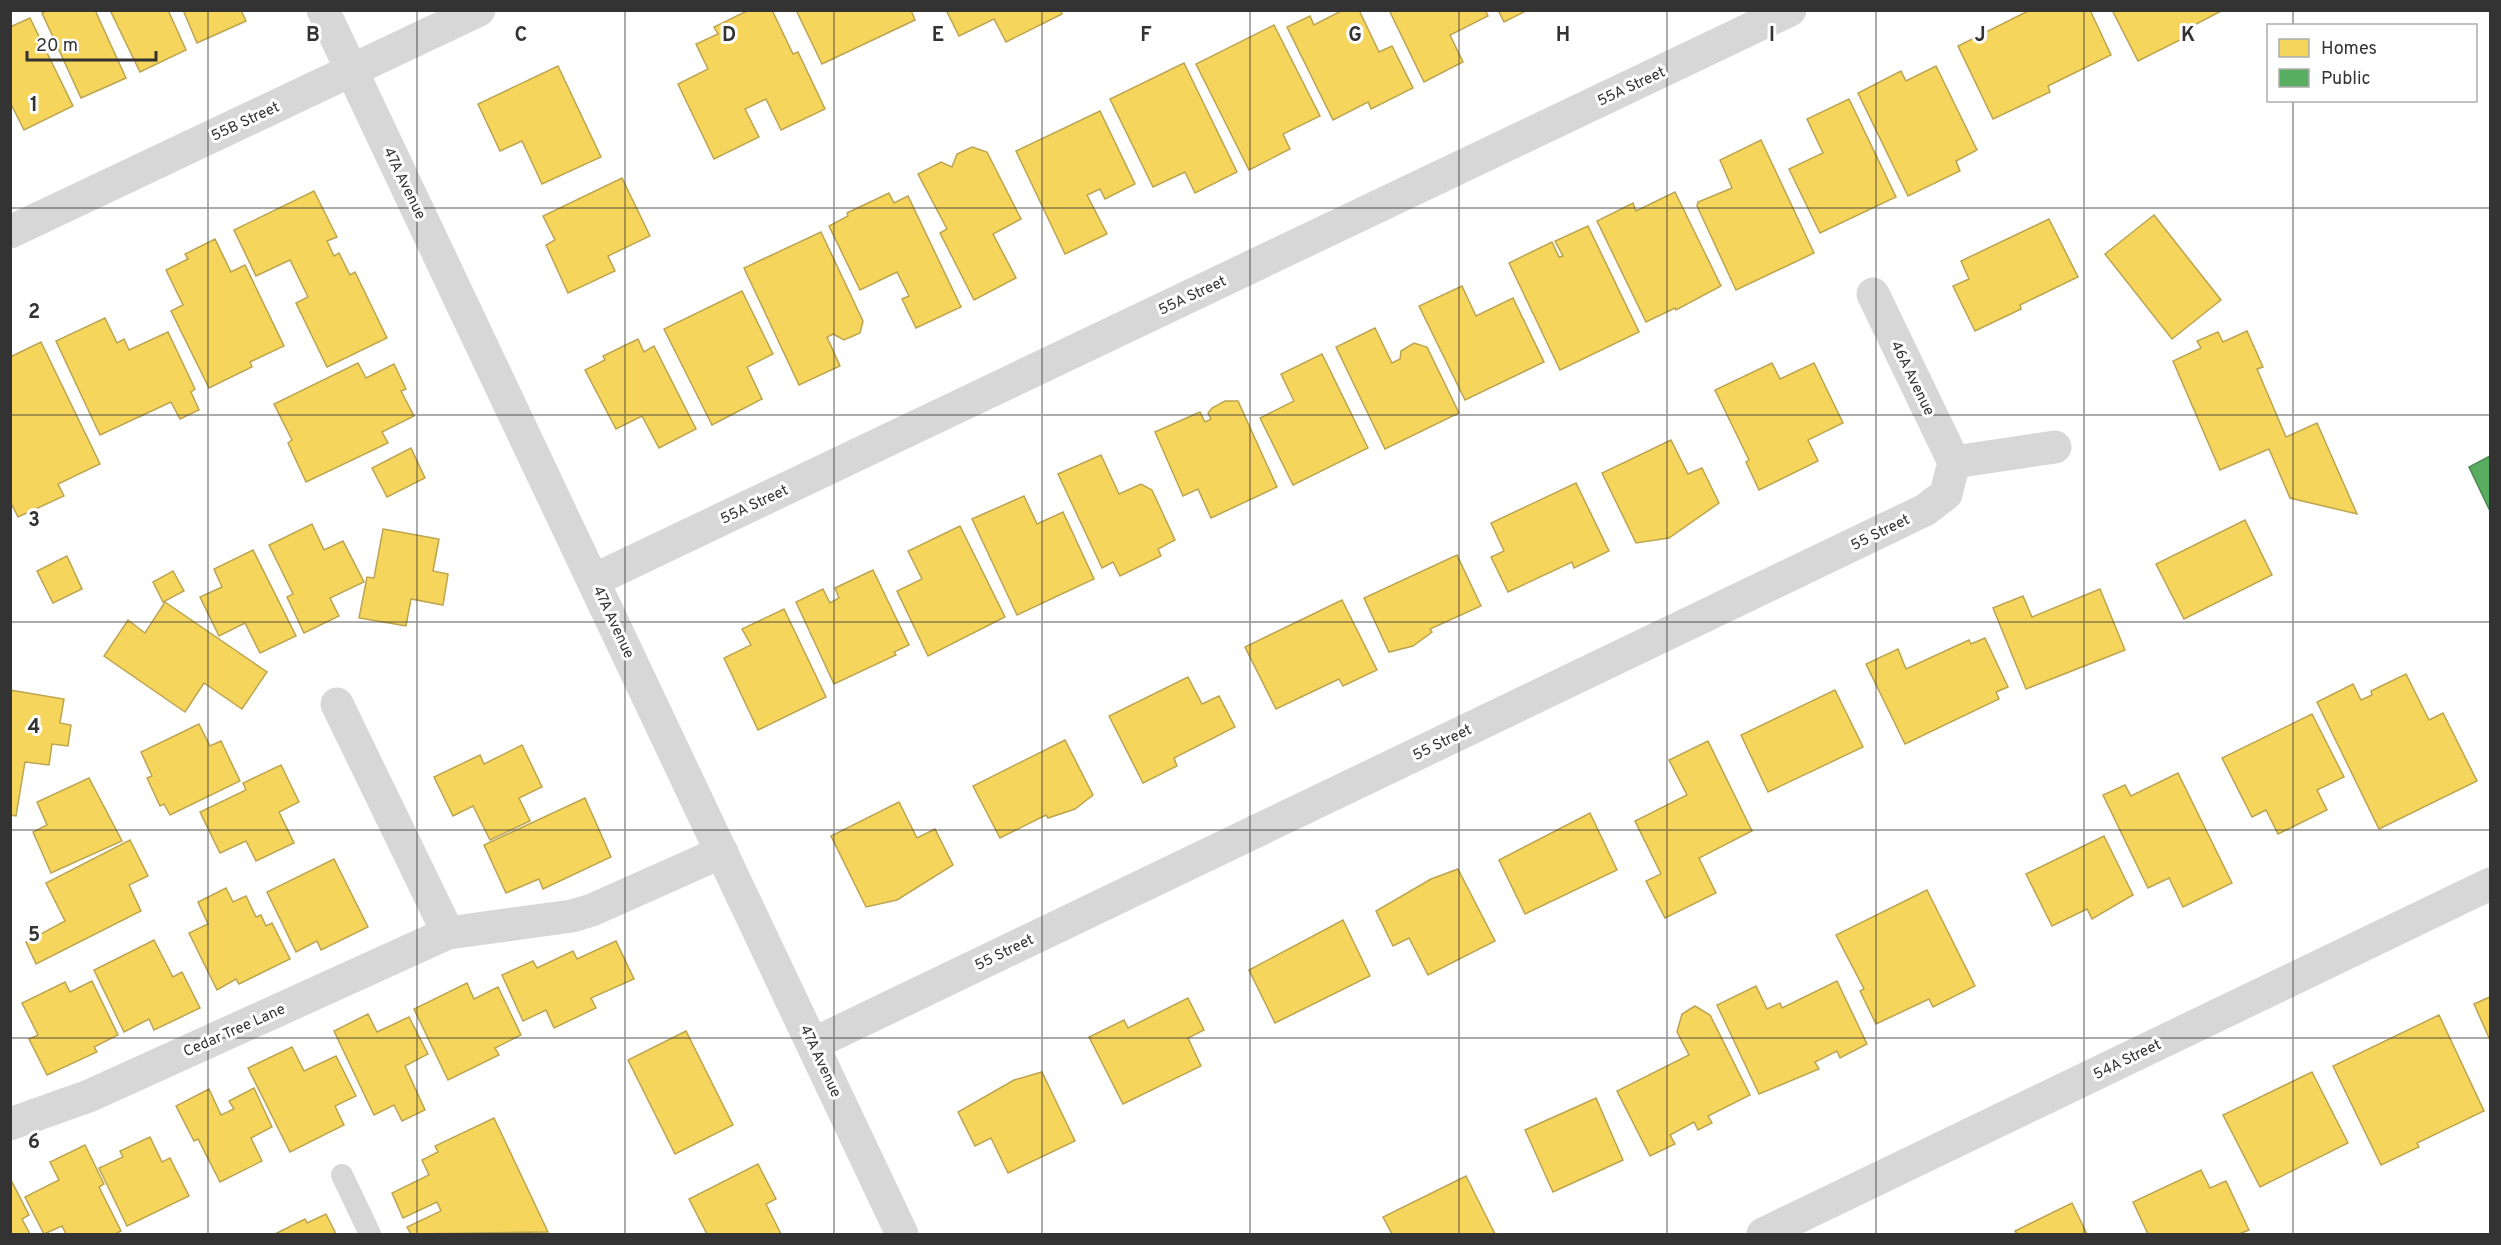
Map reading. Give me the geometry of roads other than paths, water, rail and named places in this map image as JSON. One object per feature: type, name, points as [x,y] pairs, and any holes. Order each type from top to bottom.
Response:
[{"type":"street","name":"47A Avenue","points":[[323,10],[902,1234]]},
{"type":"street","name":"55B Street","points":[[10,232],[479,10]]},
{"type":"street","name":"55A Street","points":[[594,580],[1790,10]]},
{"type":"street","name":"46A Avenue","points":[[1872,294],[1954,462]]},
{"type":"street","points":[[1954,462],[2055,447]]},
{"type":"street","name":"55 Street","points":[[813,1044],[1925,510],[1946,494],[1954,462]]},
{"type":"street","points":[[337,704],[448,933]]},
{"type":"street","name":"Cedar Tree Lane","points":[[13,1118],[89,1096],[448,933],[556,920],[592,910],[722,852]]},
{"type":"street","name":"54A Street","points":[[1763,1234],[2490,884]]},
{"type":"lane","points":[[342,1175],[370,1234]]}]
